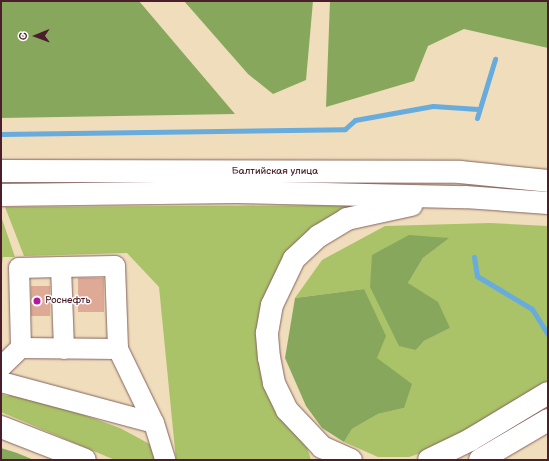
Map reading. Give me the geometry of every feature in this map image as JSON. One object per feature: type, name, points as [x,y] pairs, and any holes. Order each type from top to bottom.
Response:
[{"type":"main road","name":"Балтийская улица","points":[[1,171],[460,172],[548,181]]},
{"type":"main road","points":[[460,172],[548,171]]},
{"type":"main road","name":"Балтийская улица","points":[[1,195],[237,192],[465,197],[548,203]]},
{"type":"main road","points":[[351,460],[322,453],[287,410],[274,383],[269,358],[267,333],[272,305],[294,259],[319,236],[347,219],[388,208],[465,197]]},
{"type":"main road","points":[[429,460],[470,440],[548,393]]},
{"type":"main road","points":[[480,460],[548,420]]},
{"type":"main road","points":[[1,427],[85,460]]},
{"type":"lane","points":[[21,348],[19,268],[115,266],[118,349],[154,423],[165,460]]},
{"type":"lane","points":[[61,268],[64,348]]},
{"type":"lane","points":[[1,367],[21,348],[118,349]]},
{"type":"lane","points":[[1,382],[154,423]]},
{"type":"green space","points":[[1,1],[139,1],[235,114],[1,118]]},
{"type":"green space","points":[[184,1],[313,1],[306,80],[273,94],[248,74]]},
{"type":"green space","points":[[330,1],[548,1],[548,48],[464,29],[428,46],[414,81],[326,107]]},
{"type":"green space","points":[[370,205],[307,234],[278,266],[263,327],[291,429],[307,447],[311,460],[176,460],[159,287],[127,253],[24,256],[5,207]]},
{"type":"green space","points":[[1,216],[15,257],[3,257],[1,271]]},
{"type":"green space","points":[[490,223],[548,226],[548,383],[437,448],[409,457],[378,457],[344,442],[352,429],[378,414],[404,408],[377,358],[364,289],[295,298],[322,260],[385,226]],"holes":[[[448,238],[423,258],[408,283],[450,328],[424,341],[416,350],[372,255]]]},
{"type":"green space","points":[[409,235],[449,238],[423,258],[408,283],[438,302],[450,328],[424,341],[416,350],[399,346],[370,287],[372,255]]},
{"type":"green space","points":[[364,289],[386,336],[377,358],[412,384],[404,408],[378,414],[352,429],[344,442],[322,428],[306,406],[285,358],[295,298]]},
{"type":"green space","points":[[21,392],[120,428],[157,448],[155,460],[115,460],[1,412],[1,394],[7,396]]},
{"type":"green space","points":[[1,448],[17,453],[34,460],[1,460]]},
{"type":"building","points":[[78,278],[104,278],[104,312],[78,312]]},
{"type":"building","name":"Роснефть","points":[[31,286],[50,286],[50,316],[31,316]]},
{"type":"waterway","points":[[477,118],[495,59]]},
{"type":"waterway","points":[[1,134],[345,129],[355,120],[433,106],[478,109]]},
{"type":"waterway","points":[[474,257],[477,276],[532,309],[548,335]]},
{"type":"place","name":"Роснефть","points":[[37,301]]}]
